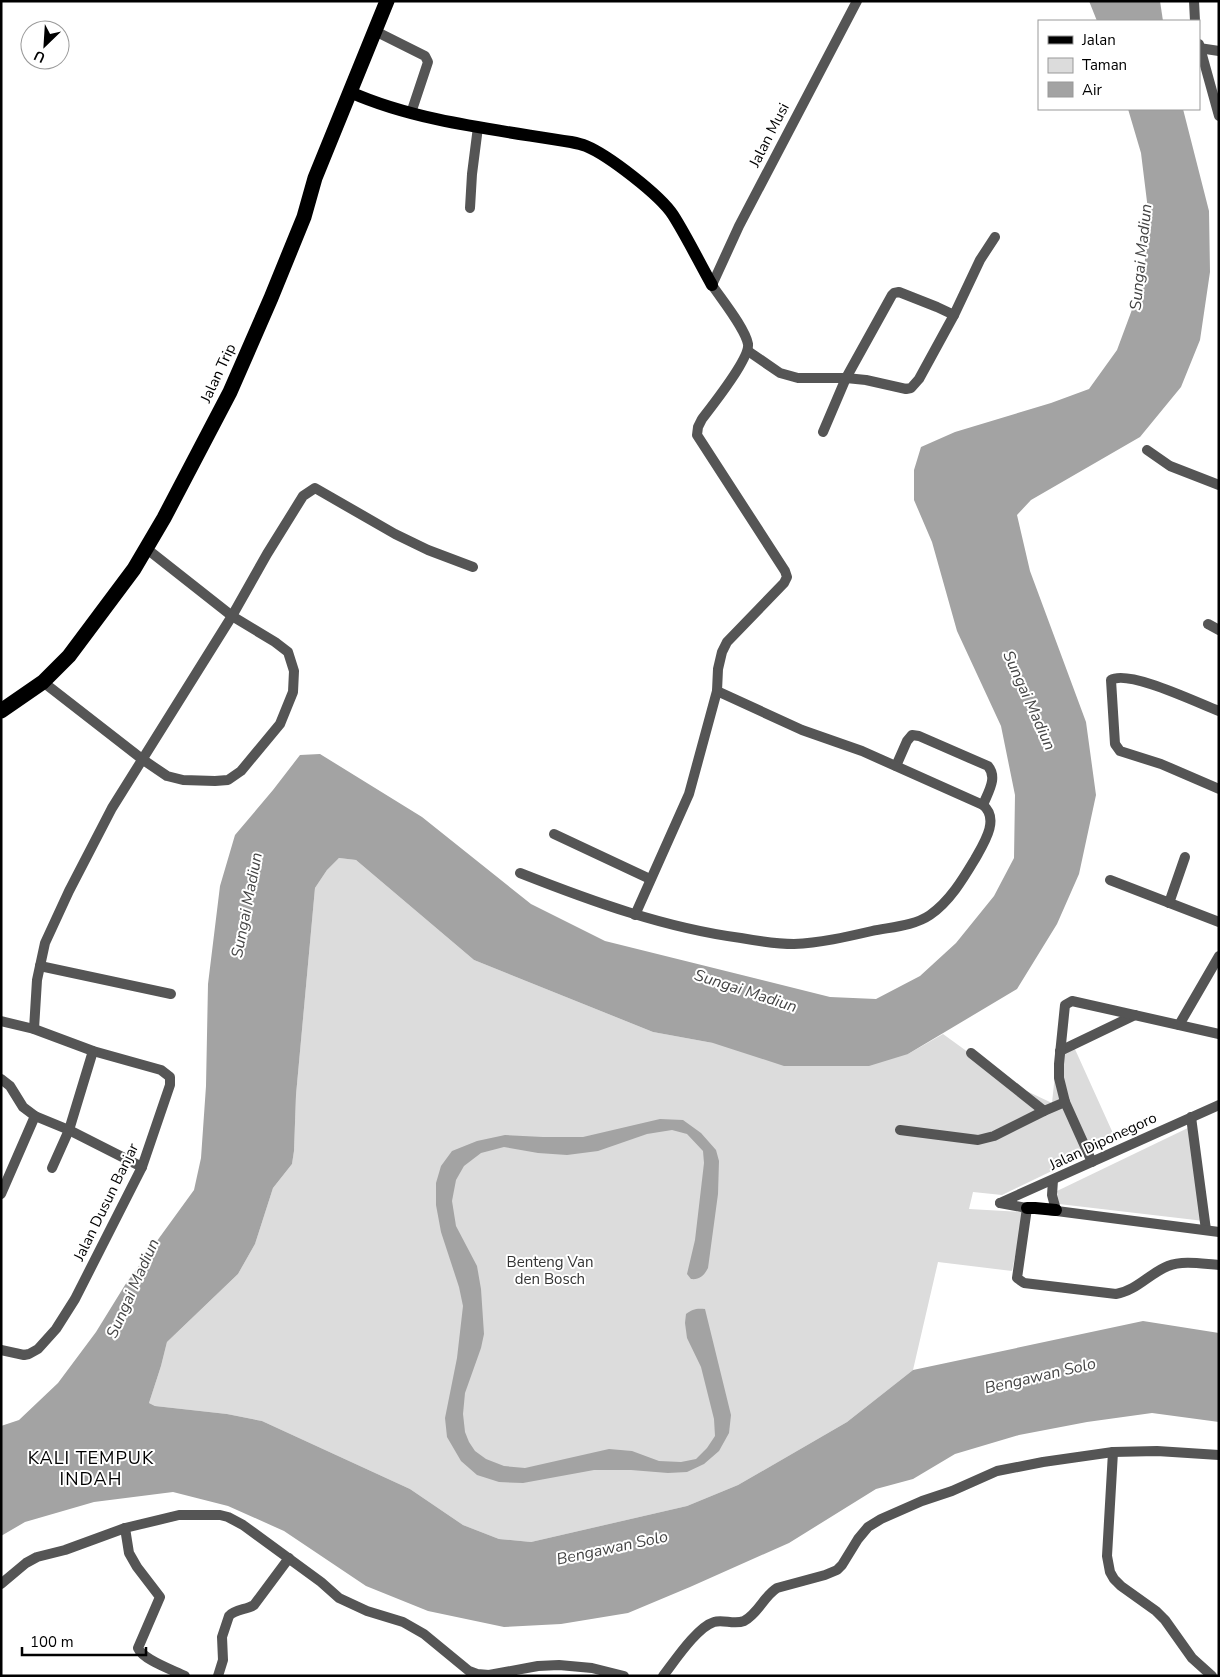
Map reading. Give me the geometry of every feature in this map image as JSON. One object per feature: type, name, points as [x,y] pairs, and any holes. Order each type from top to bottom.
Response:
[{"type":"highway","name":"Jalan Trip","points":[[1,711],[42,682],[69,656],[119,590],[146,549],[230,392],[304,217],[315,178],[387,1]]},
{"type":"main road","points":[[350,92],[385,106],[411,113],[478,127],[584,145],[610,159],[647,188],[672,214],[712,285]]},
{"type":"main road","points":[[1026,1208],[1056,1210]]},
{"type":"street","name":"Jalan Musi","points":[[712,285],[739,226],[857,1]]},
{"type":"street","points":[[1194,1],[1195,20]]},
{"type":"street","points":[[375,31],[425,56],[428,62],[411,113]]},
{"type":"street","points":[[1200,48],[1219,51]]},
{"type":"street","points":[[1200,51],[1219,116]]},
{"type":"street","points":[[470,208],[478,127]]},
{"type":"street","points":[[748,350],[780,373],[798,378],[846,378],[866,380],[906,389],[911,388],[919,379],[954,315],[980,260],[995,237]]},
{"type":"street","points":[[636,915],[650,879],[689,794],[717,691],[718,668],[722,652],[727,642],[784,583],[787,577],[785,571],[697,436],[698,427],[702,419],[742,364],[748,350],[748,344],[742,330],[712,285]]},
{"type":"street","points":[[823,432],[846,378],[894,293],[904,294],[954,315]]},
{"type":"street","points":[[1147,450],[1170,466],[1219,485]]},
{"type":"street","points":[[34,1029],[37,980],[45,943],[69,890],[112,808],[232,616],[303,496],[315,488],[395,534],[428,550],[473,566]]},
{"type":"street","points":[[42,682],[167,776],[191,782],[224,781],[241,771],[280,724],[293,692],[294,671],[288,652],[232,616],[146,549]]},
{"type":"street","points":[[1208,624],[1219,630]]},
{"type":"street","points":[[1219,711],[1140,680],[1117,677],[1111,680],[1115,744],[1120,751],[1161,764],[1219,789]]},
{"type":"street","points":[[520,873],[636,915],[721,936],[792,944],[836,940],[918,921],[937,909],[955,890],[975,858],[988,832],[991,821],[988,809],[983,805],[862,751],[802,730],[717,691]]},
{"type":"street","points":[[896,766],[907,741],[912,736],[919,736],[988,766],[993,775],[993,780],[983,805]]},
{"type":"street","points":[[554,834],[650,879]]},
{"type":"street","points":[[1170,903],[1184,857]]},
{"type":"street","points":[[1110,880],[1219,922]]},
{"type":"street","points":[[1179,1025],[1219,956]]},
{"type":"street","points":[[40,966],[171,994]]},
{"type":"street","points":[[1092,1162],[1065,1102],[1059,1078],[1064,1008],[1070,1001],[1219,1034]]},
{"type":"street","points":[[1060,1051],[1135,1015]]},
{"type":"street","name":"Jalan Dusun Banjar","points":[[1,1021],[34,1029],[93,1051],[161,1070],[170,1077],[170,1084],[142,1167],[75,1299],[56,1329],[38,1349],[24,1355],[2,1351]]},
{"type":"street","points":[[52,1168],[69,1130],[93,1051]]},
{"type":"street","points":[[971,1053],[1044,1111]]},
{"type":"street","points":[[1,1079],[13,1090],[23,1107],[35,1116],[69,1130],[142,1167]]},
{"type":"street","points":[[900,1130],[978,1140],[994,1136],[1065,1102]]},
{"type":"street","name":"Jalan Diponegoro","points":[[1026,1208],[1000,1203],[1219,1105]]},
{"type":"street","points":[[1,1194],[35,1116]]},
{"type":"street","points":[[1191,1117],[1206,1230]]},
{"type":"street","points":[[1054,1180],[1052,1195],[1056,1210],[1219,1232]]},
{"type":"street","points":[[1026,1208],[1017,1278],[1024,1283],[1116,1294],[1128,1291],[1169,1265],[1219,1265]]},
{"type":"street","points":[[663,1676],[691,1641],[710,1624],[716,1621],[730,1623],[743,1621],[750,1617],[767,1596],[777,1588],[837,1570],[868,1527],[881,1519],[922,1501],[997,1472],[1044,1462],[1113,1452],[1158,1450],[1219,1455]]},
{"type":"street","points":[[1113,1452],[1107,1556],[1110,1572],[1121,1586],[1156,1610],[1192,1658],[1213,1676],[1219,1672]]},
{"type":"street","points":[[1,1584],[26,1563],[38,1557],[65,1550],[125,1528],[179,1515],[220,1515],[242,1525],[321,1582],[339,1598],[366,1611],[403,1622],[416,1629],[438,1644],[463,1667],[477,1674],[489,1675],[538,1666],[560,1665],[592,1668],[624,1676]]},
{"type":"street","points":[[125,1528],[130,1553],[137,1566],[160,1597],[138,1648],[139,1651],[145,1657],[185,1676]]},
{"type":"street","points":[[218,1676],[223,1660],[222,1637],[228,1616],[231,1613],[248,1609],[254,1605],[289,1558]]},
{"type":"green space","name":"Benteng Van den Bosch","points":[[339,858],[356,860],[474,960],[653,1032],[713,1043],[908,1054],[943,1034],[1012,1084],[1052,1103],[1057,1055],[1074,1047],[1116,1140],[1002,1195],[973,1192],[969,1209],[1024,1212],[1012,1271],[938,1262],[913,1370],[847,1422],[738,1485],[687,1506],[531,1542],[499,1539],[463,1525],[410,1489],[262,1421],[227,1414],[155,1406],[149,1403],[167,1342],[238,1274],[255,1244],[273,1188],[292,1164],[296,1095],[315,888],[327,870]]},
{"type":"green space","points":[[1192,1126],[1204,1221],[1059,1204],[1057,1191]]},
{"type":"water","points":[[1089,1],[1160,1],[1163,20],[1097,20]]},
{"type":"water","points":[[1128,110],[1183,110],[1209,211],[1210,272],[1200,340],[1181,387],[1140,437],[1031,500],[1017,515],[1030,571],[1086,722],[1096,795],[1079,874],[1057,924],[1017,989],[908,1054],[869,1066],[784,1066],[713,1043],[653,1032],[474,960],[356,860],[339,858],[327,870],[315,888],[296,1095],[292,1164],[273,1188],[255,1244],[238,1274],[167,1342],[149,1403],[155,1406],[227,1414],[262,1421],[410,1489],[463,1525],[499,1539],[531,1542],[687,1506],[738,1485],[847,1422],[913,1370],[1143,1321],[1219,1333],[1219,1422],[1152,1413],[1087,1422],[1019,1435],[955,1454],[913,1479],[876,1489],[789,1543],[690,1587],[628,1613],[561,1624],[504,1627],[428,1611],[366,1586],[284,1531],[228,1506],[173,1492],[94,1502],[25,1522],[1,1536],[1,1426],[19,1420],[58,1383],[96,1332],[125,1285],[194,1190],[201,1158],[206,1086],[208,984],[220,886],[235,835],[300,755],[320,754],[422,817],[531,904],[605,941],[830,997],[876,999],[920,976],[956,943],[994,896],[1014,858],[1015,795],[1001,726],[957,631],[932,542],[914,500],[914,470],[921,447],[955,432],[1051,403],[1089,389],[1117,350],[1143,280],[1149,218],[1141,153]]},
{"type":"water","points":[[660,1119],[683,1120],[701,1133],[716,1150],[719,1161],[718,1194],[708,1268],[703,1275],[696,1279],[691,1279],[687,1274],[695,1240],[704,1163],[703,1151],[687,1134],[672,1130],[647,1134],[598,1151],[567,1155],[538,1153],[504,1147],[481,1153],[464,1166],[456,1180],[452,1201],[456,1226],[477,1266],[481,1289],[484,1334],[465,1393],[463,1414],[465,1432],[475,1451],[486,1459],[504,1466],[525,1468],[609,1449],[632,1451],[659,1461],[681,1462],[696,1459],[715,1436],[714,1419],[701,1367],[687,1338],[685,1323],[686,1314],[693,1310],[705,1309],[731,1415],[729,1433],[719,1451],[704,1464],[687,1472],[594,1470],[523,1483],[499,1482],[477,1475],[461,1461],[447,1437],[445,1418],[457,1358],[463,1306],[459,1287],[441,1232],[436,1205],[436,1183],[441,1166],[452,1151],[477,1141],[505,1135],[583,1137]]},
{"type":"district","name":"KALI TEMPUK INDAH","points":[[91,1468]]},
{"type":"water label","name":"Sungai Madiun","points":[[1140,257]]},
{"type":"water label","name":"Sungai Madiun","points":[[1030,700]]},
{"type":"water label","name":"Sungai Madiun","points":[[246,905]]},
{"type":"water label","name":"Sungai Madiun","points":[[746,990]]},
{"type":"water label","name":"Sungai Madiun","points":[[132,1288]]},
{"type":"water label","name":"Bengawan Solo","points":[[1040,1375]]},
{"type":"water label","name":"Bengawan Solo","points":[[612,1547]]}]
